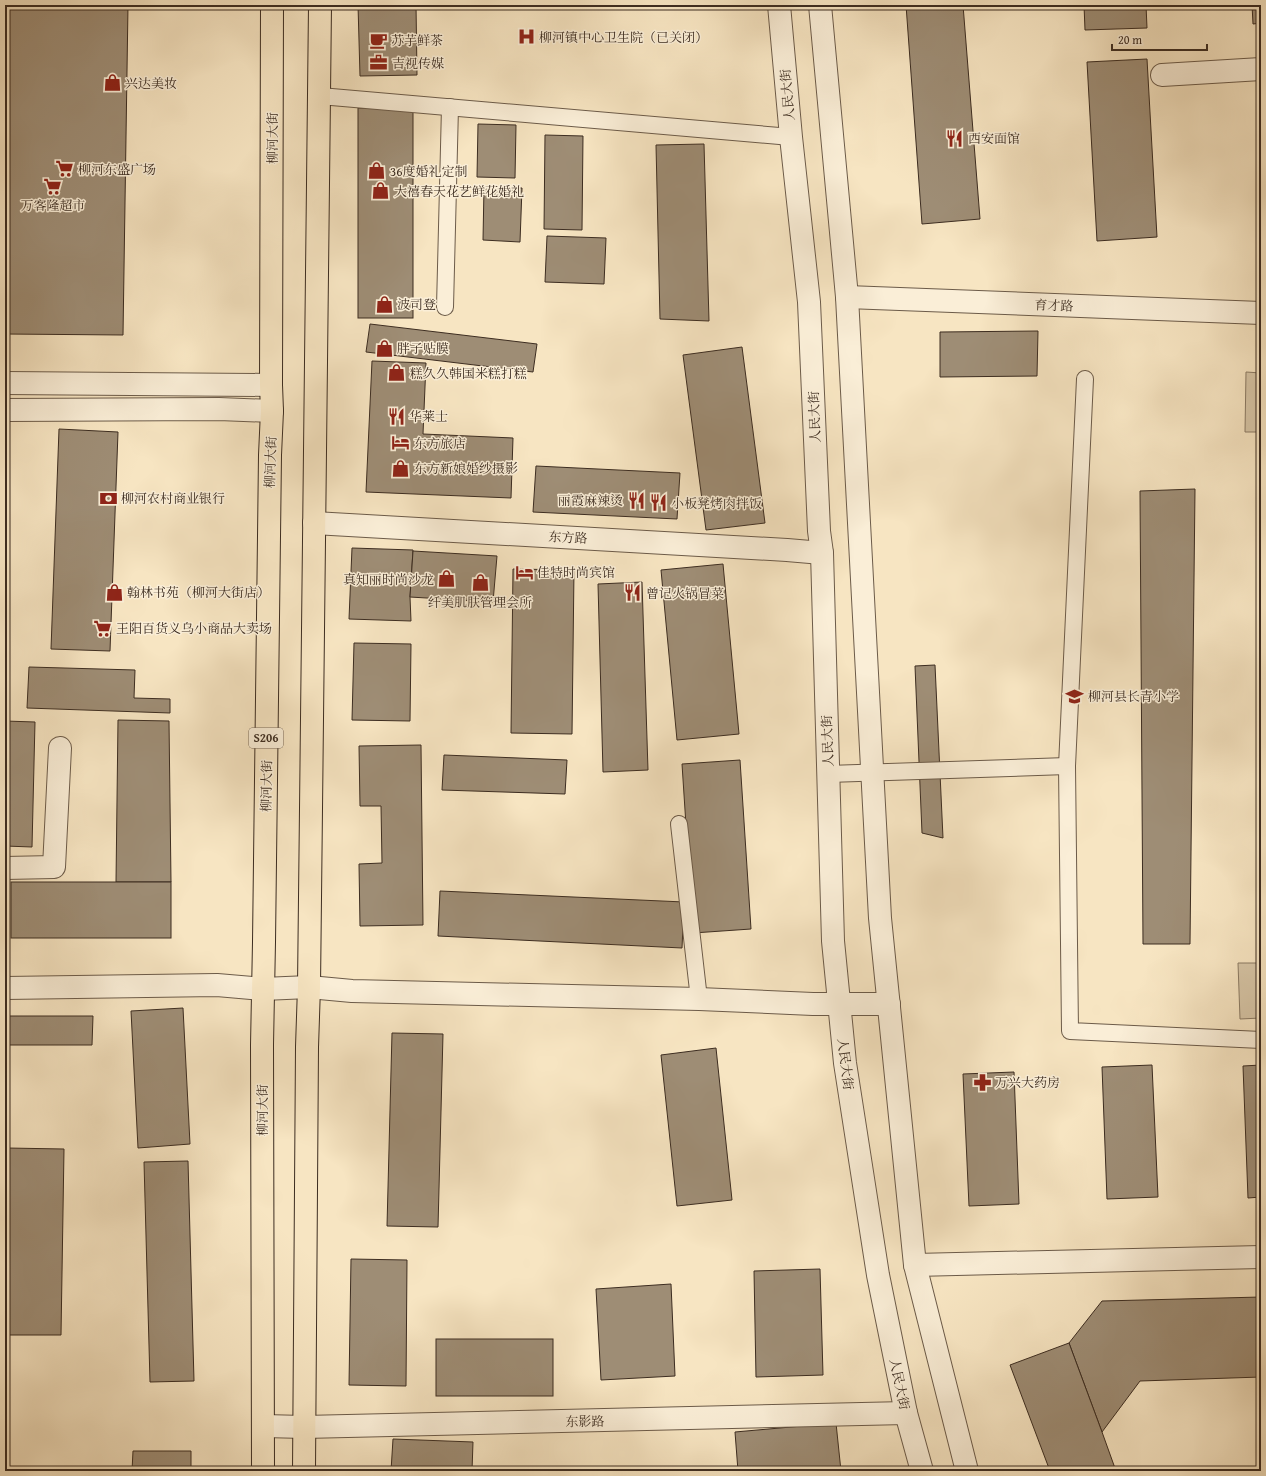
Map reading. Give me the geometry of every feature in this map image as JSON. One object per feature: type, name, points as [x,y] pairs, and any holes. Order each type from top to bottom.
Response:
[{"type":"main road","name":"柳河大街","points":[[263,1471],[262,1045],[270,455],[272,411],[272,5]]},
{"type":"main road","points":[[304,1471],[307,1055],[320,5]]},
{"type":"street","name":"人民大街","points":[[779,5],[791,137],[809,302],[819,531],[822,553],[833,941],[845,1063],[878,1275],[906,1413],[922,1471]]},
{"type":"street","points":[[820,5],[847,298],[880,918],[915,1265],[967,1471]]},
{"type":"street","points":[[1162,75],[1261,69]]},
{"type":"street","name":"育才路","points":[[847,298],[1261,313]]},
{"type":"street","points":[[5,383],[271,385]]},
{"type":"street","points":[[5,410],[219,409],[272,411]]},
{"type":"street","name":"东方路","points":[[314,523],[822,553]]},
{"type":"street","points":[[5,868],[54,867],[60,748]]},
{"type":"street","points":[[5,988],[217,985],[263,988],[309,987],[352,991],[889,1004]]},
{"type":"street","points":[[915,1265],[1261,1256]]},
{"type":"street","name":"东影路","points":[[264,1426],[304,1428],[906,1413]]},
{"type":"lane","points":[[320,96],[791,137]]},
{"type":"lane","points":[[445,307],[450,107]]},
{"type":"lane","points":[[1085,379],[1067,766],[1070,1031],[1261,1040]]},
{"type":"lane","points":[[828,774],[1067,766]]},
{"type":"lane","points":[[679,824],[699,999]]},
{"type":"shaded area","points":[[1246,372],[1261,373],[1261,432],[1245,432]]},
{"type":"shaded area","points":[[1238,963],[1261,963],[1261,1018],[1240,1019]]},
{"type":"building","name":"柳河东盛广场","points":[[5,5],[128,5],[123,335],[5,334]]},
{"type":"building","points":[[358,5],[416,5],[417,75],[360,76]]},
{"type":"building","points":[[906,5],[963,5],[980,219],[922,224]]},
{"type":"building","points":[[1084,5],[1146,5],[1147,28],[1085,30]]},
{"type":"building","points":[[1252,5],[1261,5],[1261,23],[1253,24]]},
{"type":"building","points":[[1147,59],[1157,237],[1097,241],[1087,62]]},
{"type":"building","points":[[358,108],[413,108],[413,318],[358,318]]},
{"type":"building","points":[[478,124],[516,125],[515,178],[477,177]]},
{"type":"building","points":[[545,135],[583,136],[582,230],[544,229]]},
{"type":"building","points":[[704,144],[709,321],[660,319],[656,145]]},
{"type":"building","points":[[484,187],[522,188],[520,242],[483,240]]},
{"type":"building","points":[[547,236],[606,238],[604,284],[545,282]]},
{"type":"building","points":[[370,324],[537,344],[533,372],[366,352]]},
{"type":"building","points":[[1038,331],[1037,376],[940,377],[940,332]]},
{"type":"building","points":[[742,347],[765,523],[706,530],[683,355]]},
{"type":"building","points":[[372,361],[426,363],[423,434],[513,438],[511,498],[366,492]]},
{"type":"building","points":[[59,429],[118,432],[110,651],[51,649]]},
{"type":"building","points":[[536,466],[680,473],[677,519],[533,512]]},
{"type":"building","points":[[1195,489],[1190,944],[1143,944],[1140,491]]},
{"type":"building","points":[[352,548],[413,550],[410,597],[411,621],[349,619]]},
{"type":"building","points":[[413,551],[497,556],[493,602],[410,597]]},
{"type":"building","points":[[723,564],[739,734],[677,740],[661,570]]},
{"type":"building","points":[[513,569],[574,570],[572,734],[511,733]]},
{"type":"building","points":[[642,582],[648,770],[603,772],[598,584]]},
{"type":"building","points":[[354,643],[411,644],[410,721],[352,720]]},
{"type":"building","points":[[935,665],[943,838],[922,833],[915,666]]},
{"type":"building","points":[[29,667],[135,670],[134,698],[170,699],[170,713],[27,708]]},
{"type":"building","points":[[118,720],[169,721],[171,882],[116,882]]},
{"type":"building","points":[[5,721],[35,722],[32,847],[5,846]]},
{"type":"building","points":[[421,745],[423,925],[360,926],[359,864],[382,863],[381,806],[360,806],[359,746]]},
{"type":"building","points":[[444,755],[567,760],[565,794],[442,790]]},
{"type":"building","points":[[740,760],[751,929],[693,933],[682,764]]},
{"type":"building","points":[[11,882],[171,882],[171,938],[11,938]]},
{"type":"building","points":[[440,891],[684,902],[682,948],[438,936]]},
{"type":"building","points":[[183,1008],[190,1144],[138,1148],[131,1011]]},
{"type":"building","points":[[5,1016],[93,1016],[92,1045],[5,1045]]},
{"type":"building","points":[[392,1033],[443,1034],[438,1227],[387,1226]]},
{"type":"building","points":[[716,1048],[732,1200],[677,1206],[661,1055]]},
{"type":"building","points":[[1152,1065],[1158,1197],[1107,1199],[1102,1067]]},
{"type":"building","points":[[1261,1065],[1261,1197],[1248,1198],[1243,1066]]},
{"type":"building","points":[[1014,1072],[1019,1204],[969,1206],[963,1074]]},
{"type":"building","points":[[7,1148],[64,1149],[61,1335],[5,1335]]},
{"type":"building","points":[[188,1161],[194,1381],[150,1382],[144,1162]]},
{"type":"building","points":[[351,1259],[407,1260],[406,1386],[349,1385]]},
{"type":"building","points":[[820,1269],[823,1375],[756,1377],[754,1271]]},
{"type":"building","points":[[671,1284],[675,1376],[601,1380],[596,1289]]},
{"type":"building","points":[[1261,1297],[1261,1377],[1140,1381],[1102,1432],[1069,1343],[1102,1301]]},
{"type":"building","points":[[436,1339],[553,1339],[553,1396],[436,1396]]},
{"type":"building","points":[[1069,1343],[1116,1471],[1050,1471],[1010,1365]]},
{"type":"building","points":[[836,1423],[841,1471],[738,1471],[735,1432]]},
{"type":"building","points":[[393,1439],[473,1442],[472,1471],[391,1471]]},
{"type":"building","points":[[133,1451],[191,1451],[191,1471],[132,1471]]},
{"type":"place","name":"柳河镇中心卫生院（已关闭）","points":[[526,37]]},
{"type":"place","name":"苏芋鲜茶","points":[[378,40]]},
{"type":"place","name":"吉视传媒","points":[[379,63]]},
{"type":"place","name":"兴达美妆","points":[[112,83]]},
{"type":"place","name":"西安面馆","points":[[955,138]]},
{"type":"place","name":"柳河东盛广场","points":[[65,169]]},
{"type":"place","name":"36度婚礼定制","points":[[377,171]]},
{"type":"place","name":"万客隆超市","points":[[53,186]]},
{"type":"place","name":"大禧春天花艺鲜花婚礼","points":[[381,191]]},
{"type":"place","name":"波司登","points":[[384,304]]},
{"type":"place","name":"胖子贴膜","points":[[384,348]]},
{"type":"place","name":"糕久久韩国米糕打糕","points":[[397,373]]},
{"type":"place","name":"华莱士","points":[[396,416]]},
{"type":"place","name":"东方旅店","points":[[401,443]]},
{"type":"place","name":"东方新娘婚纱摄影","points":[[401,468]]},
{"type":"place","name":"柳河农村商业银行","points":[[108,498]]},
{"type":"place","name":"丽霞麻辣烫","points":[[636,500]]},
{"type":"place","name":"小板凳烤肉拌饭","points":[[658,503]]},
{"type":"place","name":"佳特时尚宾馆","points":[[524,572]]},
{"type":"place","name":"真知丽时尚沙龙","points":[[447,579]]},
{"type":"place","name":"纤美肌肤管理会所","points":[[480,583]]},
{"type":"place","name":"翰林书苑（柳河大街店）","points":[[114,592]]},
{"type":"place","name":"曾记火锅冒菜","points":[[633,593]]},
{"type":"place","name":"王阳百货义乌小商品大卖场","points":[[103,628]]},
{"type":"place","name":"柳河县长青小学","points":[[1075,696]]},
{"type":"place","name":"万兴大药房","points":[[982,1082]]}]
